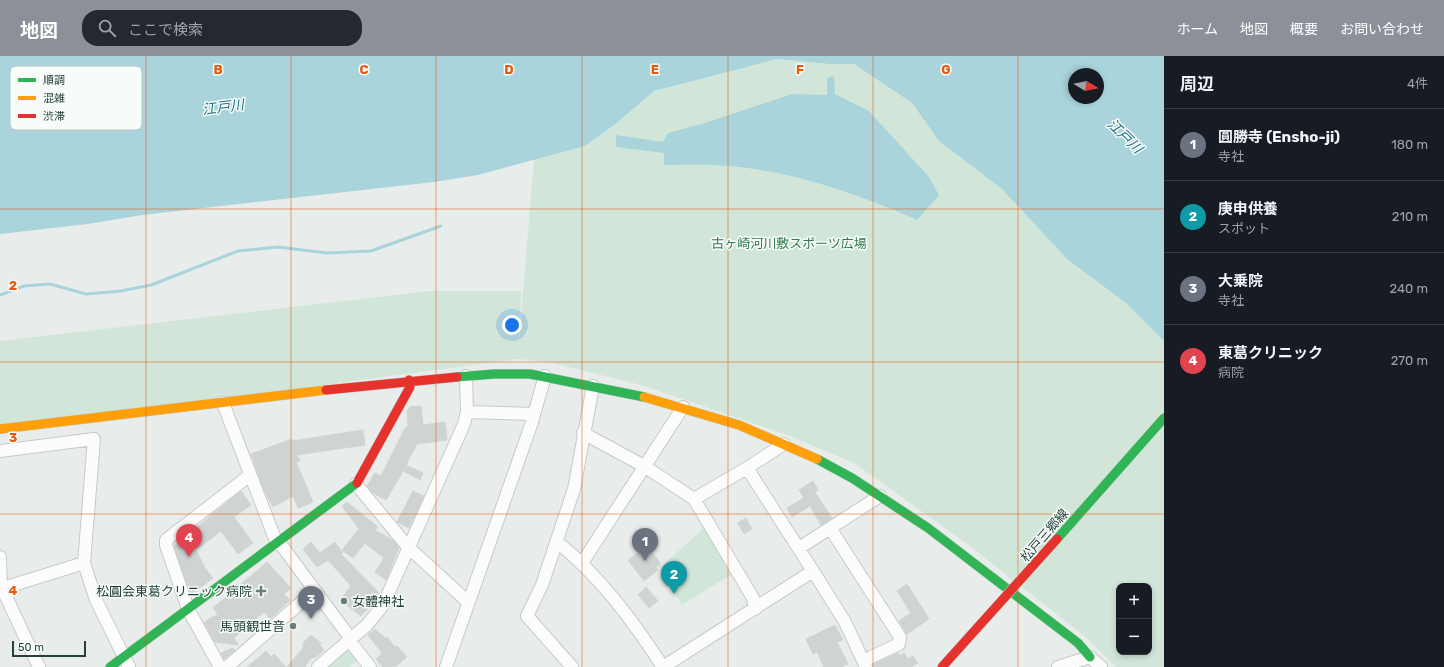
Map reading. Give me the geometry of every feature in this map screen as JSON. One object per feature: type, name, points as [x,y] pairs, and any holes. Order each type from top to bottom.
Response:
[{"type":"street","points":[[0,429],[409,380],[513,373],[545,376],[593,386],[683,407],[739,425],[822,461],[880,496],[962,553],[1078,643],[1101,667]]},
{"type":"street","points":[[318,667],[367,625],[380,609],[391,588],[464,424],[467,412],[466,376]]},
{"type":"street","points":[[446,667],[534,414],[545,376]]},
{"type":"street","points":[[110,667],[127,662],[188,609],[356,484],[361,479],[410,387],[409,380]]},
{"type":"street","points":[[572,667],[526,616],[542,586],[558,542],[574,489],[583,433],[593,386]]},
{"type":"street","points":[[222,402],[278,543],[370,667]]},
{"type":"street","points":[[582,563],[683,407]]},
{"type":"street","points":[[467,412],[534,414]]},
{"type":"street","name":"松戸三郷線","points":[[942,667],[960,649],[1164,418]]},
{"type":"street","points":[[583,433],[644,466],[694,499],[753,598],[755,609]]},
{"type":"street","points":[[0,451],[94,439],[84,563],[96,600],[127,662]]},
{"type":"street","points":[[694,499],[784,444]]},
{"type":"street","points":[[747,468],[845,622],[865,664],[899,644],[900,637],[830,528]]},
{"type":"street","points":[[220,667],[188,609],[166,545],[166,540],[250,475]]},
{"type":"street","points":[[356,484],[408,547],[468,602]]},
{"type":"street","points":[[799,548],[880,496]]},
{"type":"street","points":[[558,542],[582,563],[638,628],[663,667],[813,571]]},
{"type":"street","points":[[0,557],[1,589],[39,667]]},
{"type":"street","points":[[1,589],[84,563]]},
{"type":"street","points":[[228,667],[314,591]]},
{"type":"street","points":[[1058,667],[1090,657]]},
{"type":"green space","name":"古ヶ崎河川敷スポーツ広場","points":[[777,59],[829,64],[854,64],[912,103],[939,141],[1002,189],[1068,260],[1126,303],[1164,341],[1164,667],[1116,667],[1088,639],[966,543],[854,463],[790,436],[641,385],[549,362],[518,359],[0,428],[0,341],[430,291],[521,291],[519,342],[534,159],[585,146],[614,125],[654,91]]},
{"type":"green space","points":[[705,527],[732,574],[682,605],[660,568]]},
{"type":"green space","points":[[344,649],[353,651],[360,658],[349,667],[325,667]]},
{"type":"water","name":"江戸川","points":[[0,56],[1164,56],[1164,341],[1126,303],[1068,260],[1002,189],[939,141],[912,103],[854,64],[829,64],[777,59],[654,91],[614,125],[585,146],[478,175],[434,182],[142,215],[88,224],[0,234]]},
{"type":"water","points":[[834,76],[835,94],[869,111],[929,177],[939,195],[917,220],[843,191],[792,176],[739,167],[664,165],[664,153],[616,147],[616,135],[663,142],[668,133],[705,123],[792,94],[827,95],[827,78]]},
{"type":"building","points":[[421,406],[423,425],[445,422],[447,440],[417,444],[406,465],[423,473],[420,480],[403,471],[386,500],[373,493],[367,486],[375,473],[381,476],[405,428],[408,427],[407,411],[410,407]]},
{"type":"building","points":[[363,430],[365,445],[297,455],[300,461],[296,462],[313,502],[298,508],[293,496],[273,507],[265,492],[251,454],[292,439],[292,441]]},
{"type":"building","points":[[813,481],[818,490],[815,492],[832,518],[821,525],[810,506],[792,517],[787,508],[804,498],[799,490]]},
{"type":"building","points":[[241,491],[251,505],[234,517],[253,543],[238,554],[221,531],[196,550],[205,568],[213,578],[191,595],[174,546]]},
{"type":"building","points":[[413,491],[424,496],[409,528],[397,522]]},
{"type":"building","points":[[347,502],[378,527],[375,530],[393,540],[399,548],[386,580],[375,572],[384,558],[365,543],[353,558],[342,550],[359,529],[342,506]]},
{"type":"building","points":[[746,518],[752,529],[744,534],[738,523]]},
{"type":"building","points":[[311,542],[320,553],[335,542],[343,553],[341,554],[380,594],[375,602],[361,616],[340,600],[351,586],[328,560],[317,567],[303,549]]},
{"type":"building","points":[[647,546],[661,564],[656,567],[658,570],[644,581],[628,560]]},
{"type":"building","points":[[267,562],[291,588],[284,594],[290,600],[270,619],[264,612],[234,638],[238,645],[215,642],[204,622],[218,614],[213,608]]},
{"type":"building","points":[[907,584],[929,619],[907,634],[899,621],[911,613],[897,591]]},
{"type":"building","points":[[646,587],[658,601],[649,608],[638,595]]},
{"type":"building","points":[[835,625],[843,640],[837,642],[848,664],[842,667],[824,667],[817,652],[813,654],[806,639]]},
{"type":"building","points":[[375,629],[385,638],[387,637],[395,647],[397,646],[407,657],[395,667],[383,667],[376,659],[382,653],[368,635]]},
{"type":"building","points":[[311,635],[321,643],[320,645],[324,650],[319,655],[310,659],[305,667],[287,667],[303,648],[303,643]]},
{"type":"building","points":[[233,648],[235,650],[224,659],[221,653]]},
{"type":"building","points":[[266,651],[271,657],[274,654],[286,667],[247,667]]},
{"type":"building","points":[[898,653],[900,656],[904,653],[908,659],[913,656],[918,663],[912,666],[913,667],[873,667],[873,665]]},
{"type":"waterway","points":[[0,295],[24,286],[50,284],[86,294],[121,291],[151,285],[238,251],[278,247],[327,253],[371,251],[441,226]]},
{"type":"traffic: fast","points":[[457,377],[494,374],[530,374],[644,397]]},
{"type":"traffic: fast","points":[[1057,539],[1164,418]]},
{"type":"traffic: fast","points":[[817,459],[852,478],[928,528],[1078,643],[1090,657]]},
{"type":"traffic: fast","points":[[110,667],[357,483]]},
{"type":"traffic: slow","points":[[0,429],[326,390]]},
{"type":"traffic: slow","points":[[644,397],[739,425],[817,459]]},
{"type":"traffic: jam","points":[[326,390],[457,377]]},
{"type":"traffic: jam","points":[[357,483],[410,387],[409,380]]},
{"type":"traffic: jam","points":[[942,667],[1057,539]]},
{"type":"place","name":"東葛クリニック","points":[[189,557]]},
{"type":"place","name":"圓勝寺 (Ensho-ji)","points":[[645,561]]},
{"type":"place","name":"松圓会東葛クリニック病院","points":[[261,591]]},
{"type":"place","name":"庚申供養","points":[[674,594]]},
{"type":"place","name":"女體神社","points":[[344,601]]},
{"type":"place","name":"大乗院","points":[[311,619]]},
{"type":"place","name":"馬頭観世音","points":[[293,626]]}]
